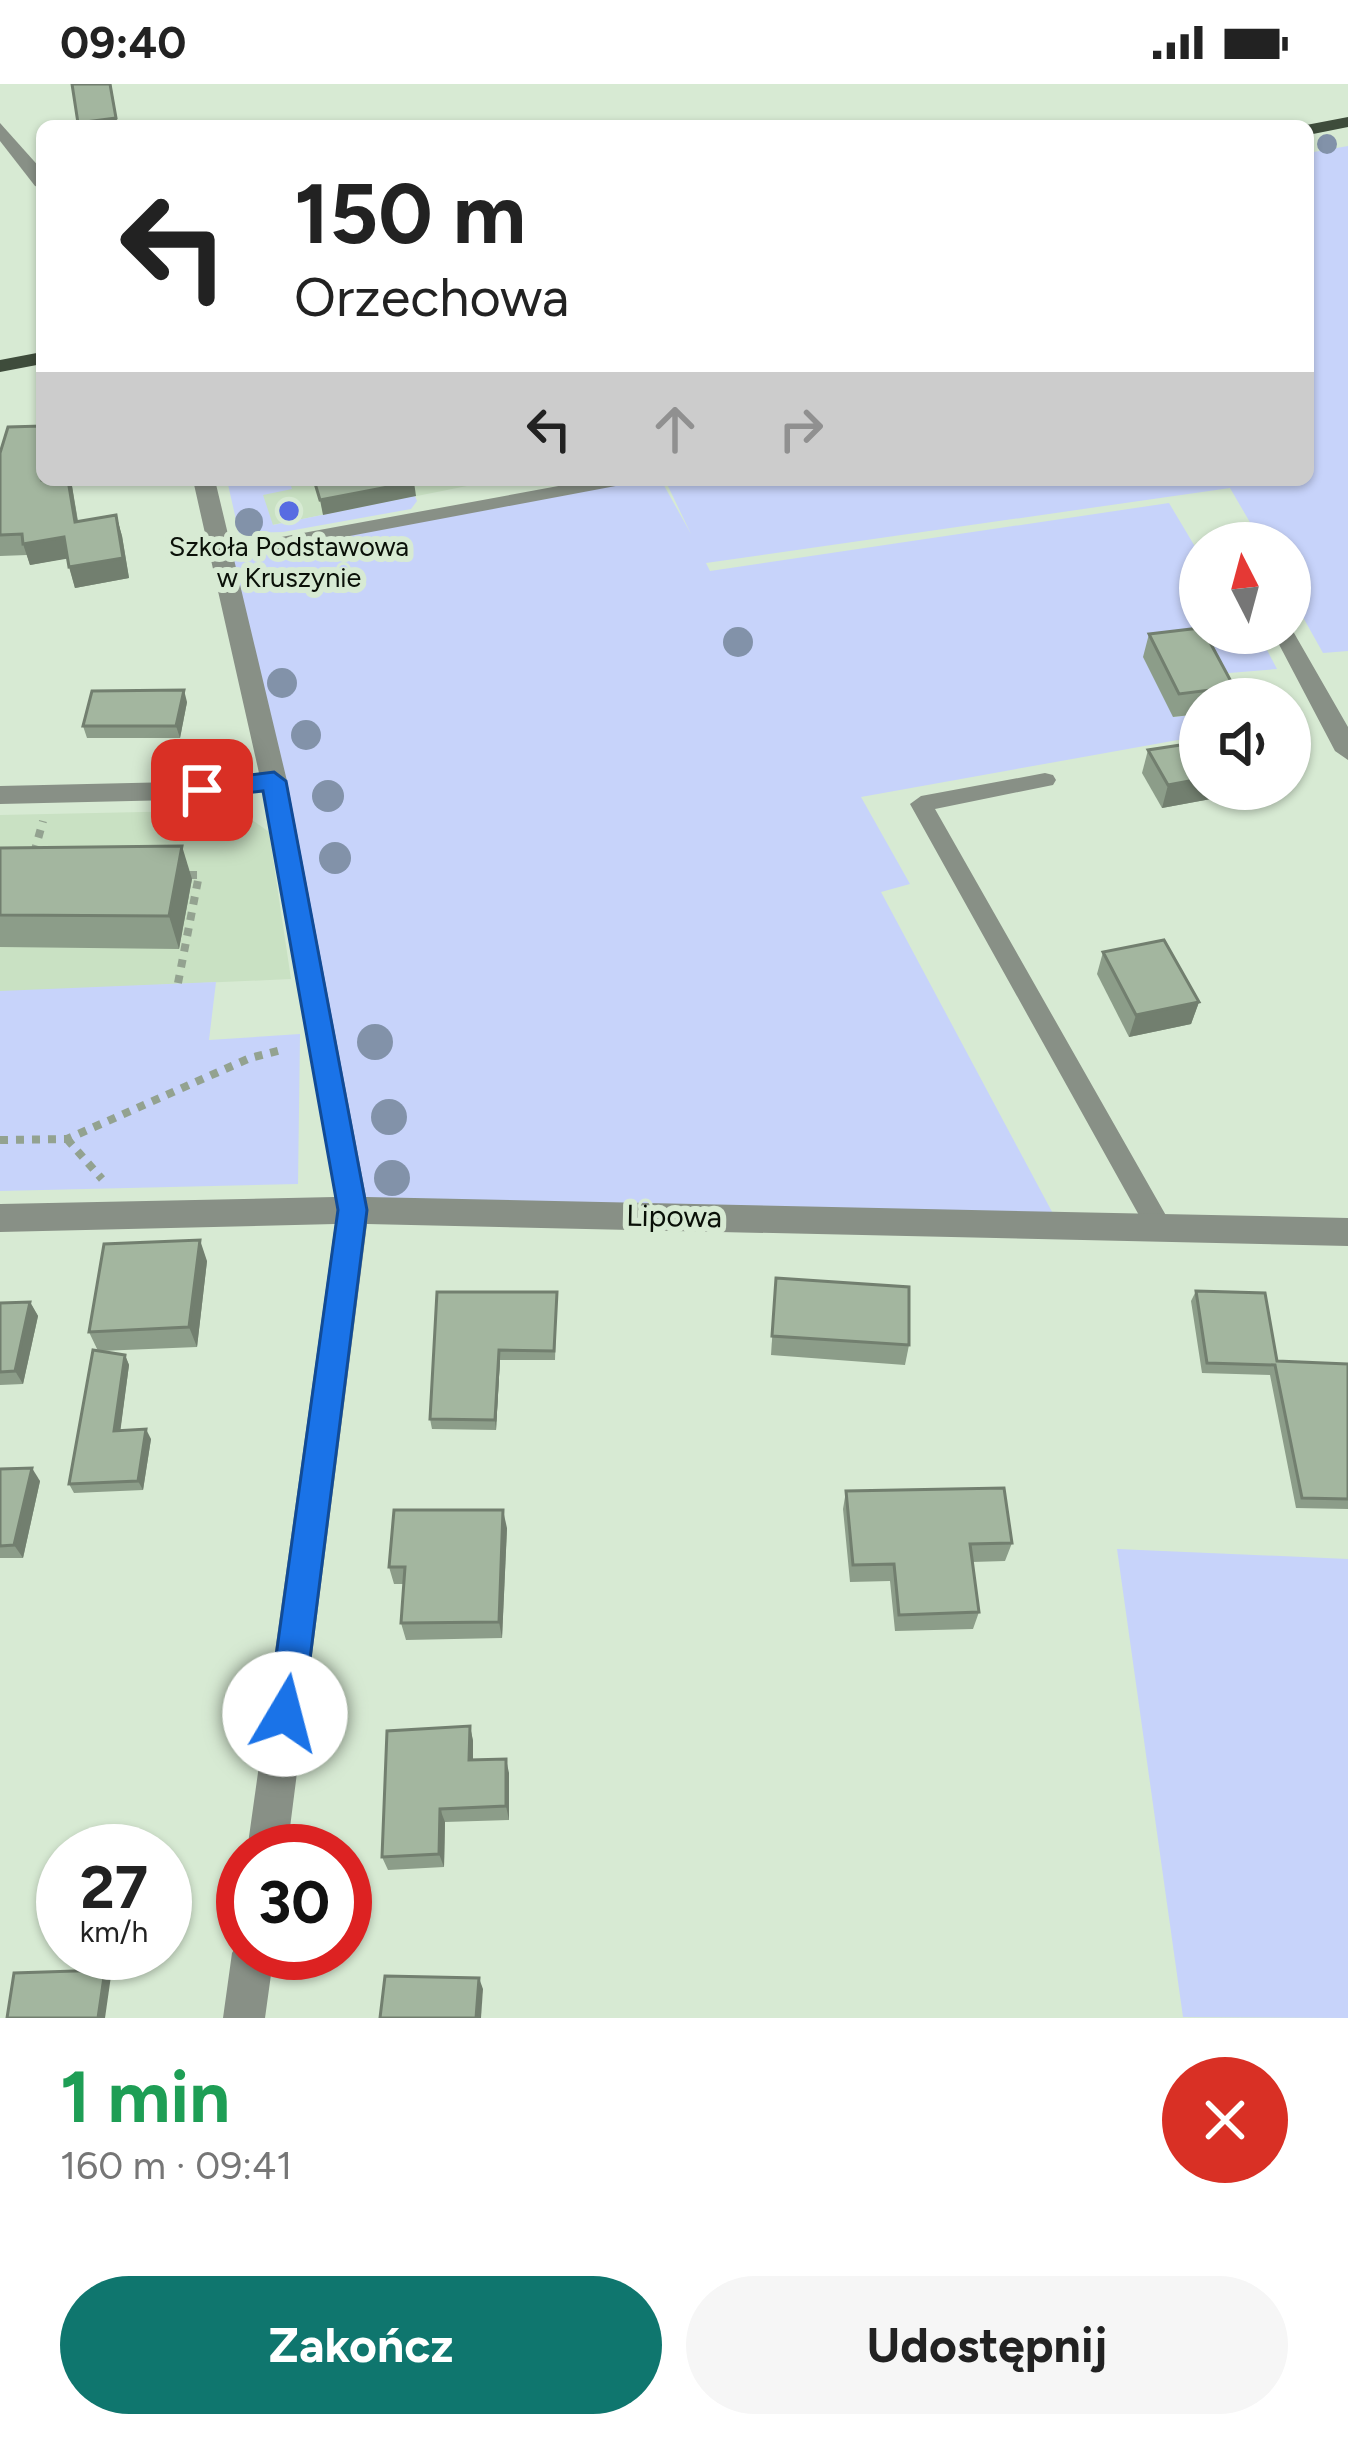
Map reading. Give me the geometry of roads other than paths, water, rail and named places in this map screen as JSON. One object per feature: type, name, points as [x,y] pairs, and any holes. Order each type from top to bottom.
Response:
[{"type":"main road","points":[[1314,128],[1348,122]]},
{"type":"main road","points":[[0,366],[36,359]]},
{"type":"street","points":[[0,129],[36,174]]},
{"type":"street","points":[[205,486],[274,781],[353,1210],[271,1824]]},
{"type":"street","points":[[1296,654],[1348,751]]},
{"type":"street","points":[[0,795],[211,790],[274,781]]},
{"type":"street","name":"Lipowa","points":[[0,1218],[353,1210],[1348,1232]]},
{"type":"street","points":[[244,2018],[249,1980]]},
{"type":"lane","points":[[222,554],[589,486]]},
{"type":"lane","points":[[1045,780],[921,804],[1159,1227]]},
{"type":"place","name":"Szkoła Podstawowa w Kruszynie","points":[[289,511]]}]
